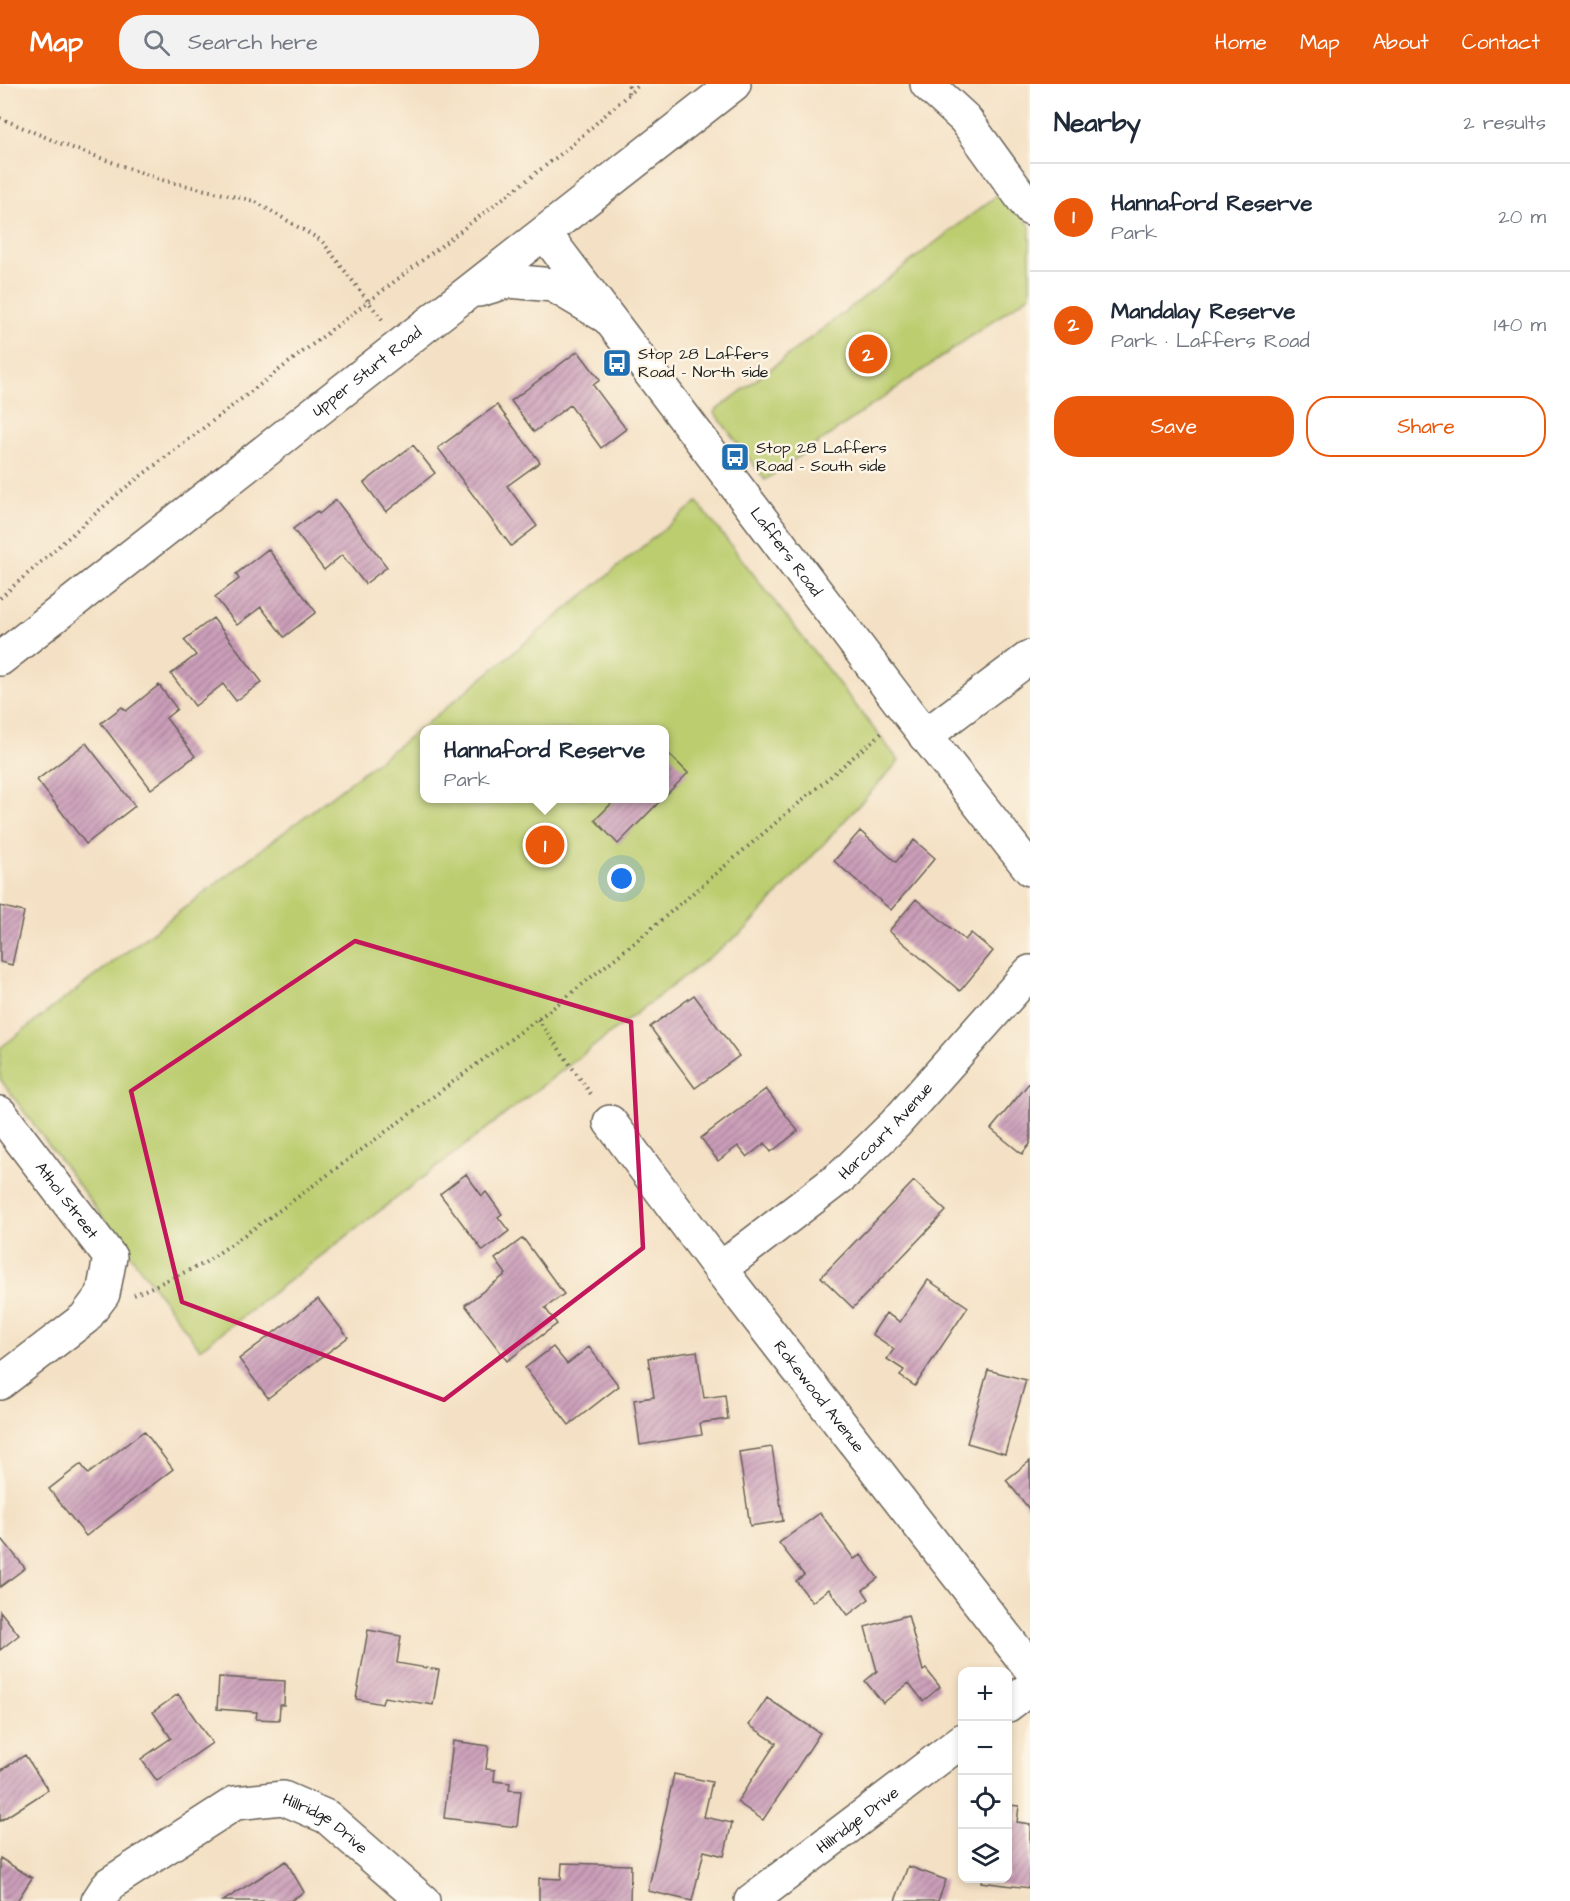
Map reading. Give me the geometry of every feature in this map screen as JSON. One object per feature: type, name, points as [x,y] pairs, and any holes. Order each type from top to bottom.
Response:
[{"type":"street","name":"Upper Sturt Road","points":[[0,659],[469,294],[734,84]]},
{"type":"street","points":[[927,84],[965,119],[1030,209]]},
{"type":"street","name":"Laffers Road","points":[[545,234],[1030,869]]},
{"type":"street","points":[[469,294],[509,280],[553,285],[607,317]]},
{"type":"street","points":[[917,724],[1030,657]]},
{"type":"street","name":"Harcourt Avenue","points":[[720,1269],[850,1168],[895,1124],[1030,972]]},
{"type":"street","name":"Athol Street","points":[[0,1113],[110,1257],[103,1294]]},
{"type":"street","name":"Rokewood Avenue","points":[[610,1122],[720,1269],[1030,1668]]},
{"type":"street","points":[[0,1383],[85,1318],[103,1294]]},
{"type":"street","points":[[1012,1702],[1030,1688]]},
{"type":"street","name":"Hillridge Drive","points":[[751,1901],[958,1744]]},
{"type":"street","name":"Hillridge Drive","points":[[98,1901],[109,1884],[235,1803],[283,1798],[327,1817],[423,1901]]},
{"type":"path","points":[[628,94],[629,84]]},
{"type":"path","points":[[0,598],[120,492],[566,150],[640,84]]},
{"type":"path","points":[[0,118],[162,180],[254,201],[322,241],[367,302],[403,345]]},
{"type":"path","points":[[103,1294],[122,1301],[203,1264],[296,1198],[538,1018],[640,938],[857,753],[917,724]]},
{"type":"path","points":[[538,1018],[610,1122]]},
{"type":"highlighted area","points":[[355,941],[631,1022],[643,1248],[444,1400],[182,1302],[131,1091]]},
{"type":"green space","points":[[1004,190],[1030,226],[1030,295],[765,480],[714,412]]},
{"type":"green space","points":[[697,502],[899,761],[746,929],[200,1349],[0,1079],[0,1048],[420,729],[420,803],[669,803],[669,725],[425,725]]},
{"type":"building","points":[[578,351],[600,380],[593,385],[626,429],[601,448],[570,405],[534,432],[511,401]]},
{"type":"building","points":[[497,405],[540,462],[507,486],[537,526],[511,546],[438,448]]},
{"type":"building","points":[[413,445],[435,473],[386,512],[364,483]]},
{"type":"building","points":[[336,500],[387,567],[365,584],[342,555],[324,570],[293,529],[317,511],[319,514]]},
{"type":"building","points":[[268,549],[316,612],[284,637],[261,607],[237,625],[215,597],[239,579],[236,574]]},
{"type":"building","points":[[213,618],[262,682],[236,701],[223,684],[195,706],[171,674],[196,655],[184,640]]},
{"type":"building","points":[[159,685],[177,709],[166,718],[195,756],[151,789],[101,723],[122,707],[126,711]]},
{"type":"building","points":[[86,743],[135,806],[86,844],[37,780]]},
{"type":"building","points":[[669,754],[688,773],[669,792]]},
{"type":"building","points":[[612,803],[658,803],[618,844],[595,820]]},
{"type":"building","points":[[860,831],[896,862],[914,840],[935,858],[891,910],[834,861]]},
{"type":"building","points":[[916,899],[965,940],[971,933],[993,951],[960,991],[889,931]]},
{"type":"building","points":[[0,906],[24,912],[12,965],[0,962]]},
{"type":"building","points":[[694,995],[739,1056],[695,1088],[650,1027]]},
{"type":"building","points":[[1030,1082],[1030,1144],[1022,1154],[991,1129]]},
{"type":"building","points":[[766,1089],[798,1131],[771,1152],[765,1143],[747,1157],[738,1146],[718,1161],[701,1138]]},
{"type":"building","points":[[466,1174],[482,1196],[486,1192],[502,1214],[498,1217],[509,1231],[483,1251],[440,1194]]},
{"type":"building","points":[[914,1181],[946,1211],[853,1308],[821,1277]]},
{"type":"building","points":[[523,1238],[564,1294],[545,1308],[557,1324],[507,1361],[465,1305],[506,1274],[495,1259]]},
{"type":"building","points":[[928,1280],[968,1307],[915,1386],[900,1376],[904,1370],[887,1359],[894,1349],[872,1334],[886,1313],[900,1322]]},
{"type":"building","points":[[318,1299],[348,1337],[268,1398],[239,1359]]},
{"type":"building","points":[[553,1347],[567,1364],[589,1347],[619,1386],[569,1425],[525,1368]]},
{"type":"building","points":[[697,1351],[704,1398],[725,1395],[728,1419],[700,1423],[702,1435],[640,1445],[634,1400],[654,1397],[648,1358]]},
{"type":"building","points":[[988,1370],[1026,1380],[1005,1454],[967,1443]]},
{"type":"building","points":[[144,1431],[173,1469],[86,1536],[49,1489],[81,1464],[88,1474]]},
{"type":"building","points":[[772,1447],[783,1521],[750,1526],[739,1452]]},
{"type":"building","points":[[1030,1461],[1030,1510],[1006,1480]]},
{"type":"building","points":[[820,1513],[854,1559],[861,1555],[878,1578],[863,1590],[869,1599],[848,1615],[829,1589],[812,1602],[796,1581],[804,1575],[779,1543]]},
{"type":"building","points":[[3,1540],[25,1568],[0,1587],[0,1542]]},
{"type":"building","points":[[0,1611],[19,1635],[0,1650]]},
{"type":"building","points":[[908,1615],[923,1671],[926,1669],[940,1687],[923,1701],[909,1683],[883,1703],[865,1681],[877,1671],[865,1627]]},
{"type":"building","points":[[368,1630],[401,1636],[397,1663],[439,1670],[433,1705],[384,1697],[382,1704],[356,1699]]},
{"type":"building","points":[[219,1677],[285,1681],[284,1705],[280,1705],[279,1720],[256,1719],[257,1712],[217,1709]]},
{"type":"building","points":[[178,1694],[212,1743],[157,1781],[141,1759],[171,1738],[153,1712]]},
{"type":"building","points":[[767,1698],[820,1733],[763,1820],[737,1802],[776,1743],[749,1725]]},
{"type":"building","points":[[453,1741],[489,1746],[486,1769],[495,1770],[494,1781],[510,1783],[509,1790],[521,1791],[517,1827],[444,1818]]},
{"type":"building","points":[[25,1755],[48,1790],[0,1821],[0,1771]]},
{"type":"building","points":[[674,1774],[712,1782],[704,1817],[732,1823],[724,1856],[704,1851],[692,1901],[648,1891]]},
{"type":"building","points":[[1012,1805],[1019,1806],[1017,1822],[1030,1824],[1030,1888],[989,1883],[1012,1883]]},
{"type":"building","points":[[0,1858],[32,1878],[17,1901],[0,1901]]},
{"type":"building","points":[[286,1861],[304,1892],[290,1901],[223,1901]]},
{"type":"building","points":[[562,1863],[631,1865],[630,1901],[539,1901],[539,1878],[561,1879]]},
{"type":"building","points":[[908,1866],[946,1880],[938,1901],[895,1901]]},
{"type":"place","name":"Mandalay Reserve","points":[[868,354]]},
{"type":"place","name":"Stop 28 Laffers Road - North side","points":[[617,363]]},
{"type":"place","name":"Stop 28 Laffers Road - South side","points":[[735,457]]},
{"type":"place","name":"Hannaford Reserve","points":[[545,845]]}]
